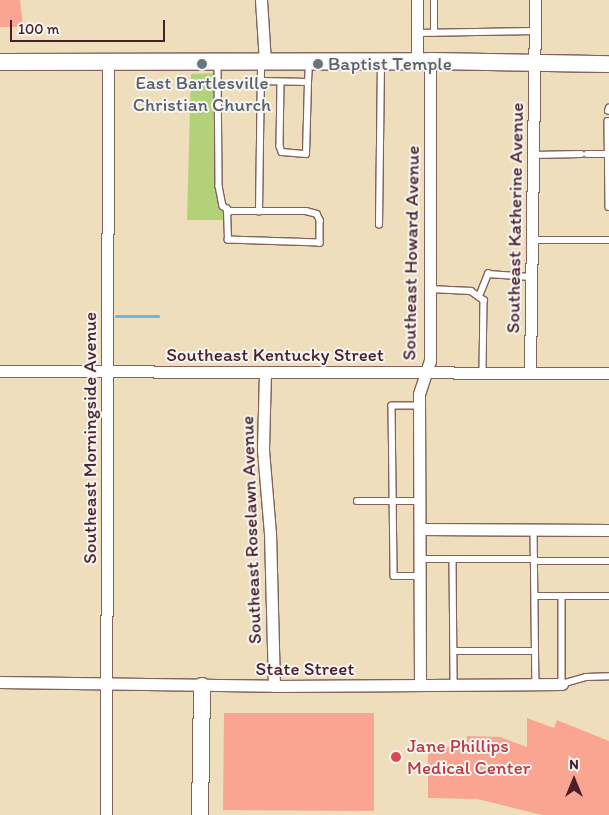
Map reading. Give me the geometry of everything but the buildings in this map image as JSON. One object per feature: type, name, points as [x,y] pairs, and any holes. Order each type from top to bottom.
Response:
[{"type":"main road","points":[[0,62],[424,61],[609,64]]},
{"type":"main road","points":[[200,815],[202,686]]},
{"type":"street","points":[[261,0],[263,62]]},
{"type":"street","name":"Southeast Howard Avenue","points":[[417,0],[417,33],[424,61],[430,289],[430,361],[419,394],[421,529],[420,685]]},
{"type":"street","name":"Southeast Katherine Avenue","points":[[530,372],[535,0]]},
{"type":"street","name":"Southeast Morningside Avenue","points":[[106,815],[108,62]]},
{"type":"street","name":"Southeast Kentucky Street","points":[[0,371],[426,374],[609,372]]},
{"type":"street","name":"Southeast Roselawn Avenue","points":[[265,372],[263,450],[270,533],[274,686]]},
{"type":"street","points":[[421,529],[609,530]]},
{"type":"street","name":"State Street","points":[[0,682],[105,682],[202,686],[562,684]]},
{"type":"lane","points":[[434,0],[434,33]]},
{"type":"lane","points":[[417,33],[535,31]]},
{"type":"lane","points":[[379,225],[381,61]]},
{"type":"lane","points":[[218,62],[220,197],[227,209],[228,240],[320,243],[320,220],[317,214],[306,211],[259,212],[227,209]]},
{"type":"lane","points":[[259,212],[263,62]]},
{"type":"lane","points":[[281,82],[280,146],[282,152],[306,154],[309,62]]},
{"type":"lane","points":[[261,82],[308,82]]},
{"type":"lane","points":[[608,121],[609,207]]},
{"type":"lane","points":[[534,154],[609,154]]},
{"type":"lane","points":[[532,240],[609,240]]},
{"type":"lane","points":[[480,294],[488,274],[532,277]]},
{"type":"lane","points":[[430,289],[480,294]]},
{"type":"lane","points":[[480,294],[484,300],[483,373]]},
{"type":"lane","points":[[419,406],[392,406],[393,500],[394,576],[421,576]]},
{"type":"lane","points":[[357,501],[420,500]]},
{"type":"lane","points":[[534,529],[536,685]]},
{"type":"lane","points":[[421,559],[609,561]]},
{"type":"lane","points":[[453,559],[454,685]]},
{"type":"lane","points":[[535,596],[609,596]]},
{"type":"lane","points":[[562,596],[562,684]]},
{"type":"lane","points":[[454,651],[535,651]]},
{"type":"lane","name":"State Street","points":[[562,684],[586,677],[609,676]]},
{"type":"green space","points":[[218,73],[218,201],[224,213],[224,220],[187,220],[191,74]]},
{"type":"waterway","points":[[116,316],[158,316]]},
{"type":"place","name":"East Bartlesville Christian Church","points":[[202,64]]},
{"type":"place","name":"Baptist Temple","points":[[318,64]]},
{"type":"place","name":"Jane Phillips Medical Center","points":[[396,757]]}]
